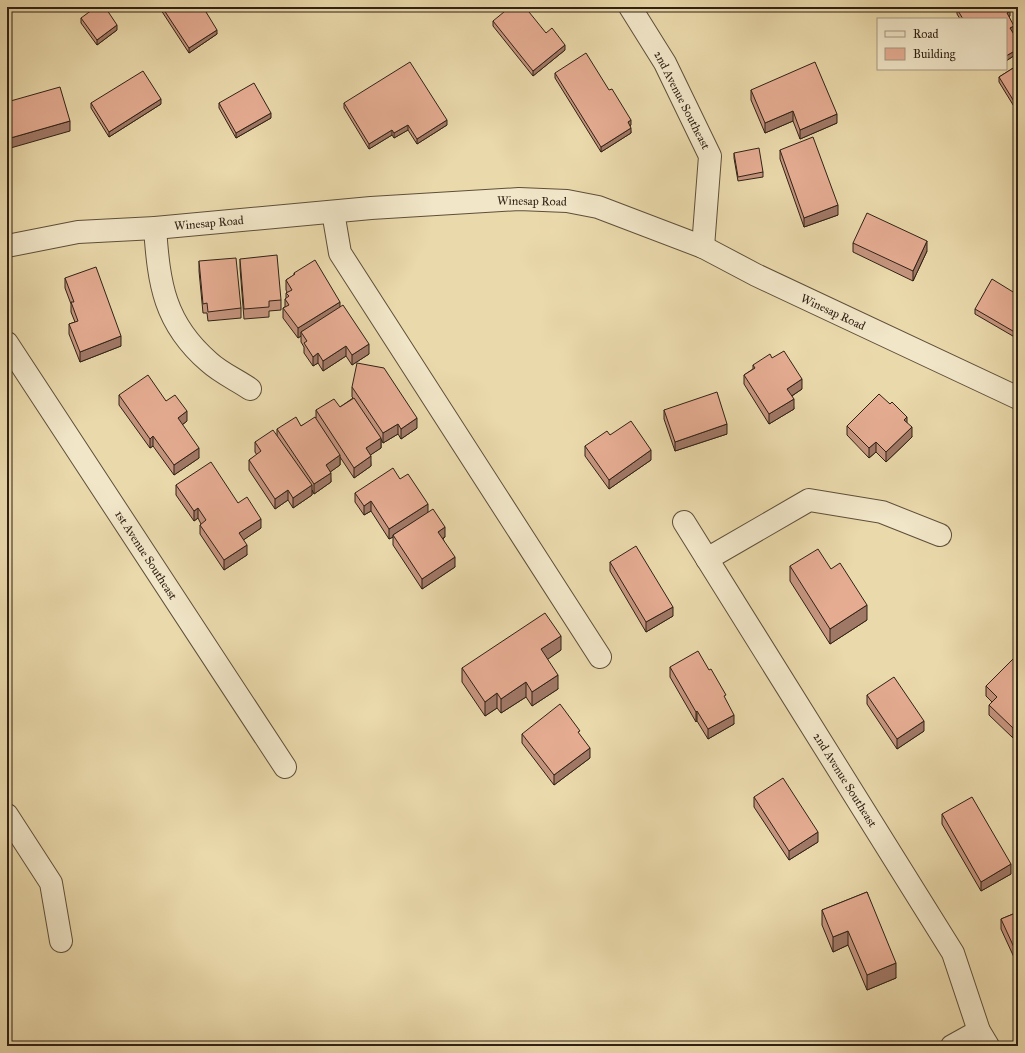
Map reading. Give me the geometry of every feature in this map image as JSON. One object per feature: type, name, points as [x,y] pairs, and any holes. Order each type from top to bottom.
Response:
[{"type":"street","name":"2nd Avenue Southeast","points":[[630,7],[665,63],[710,156],[703,247]]},
{"type":"street","name":"Winesap Road","points":[[7,246],[78,232],[154,228],[427,204],[511,199],[567,201],[598,207],[703,247],[756,275],[1018,398]]},
{"type":"street","points":[[333,212],[340,253],[600,657]]},
{"type":"street","points":[[154,228],[158,263],[167,305],[184,338],[210,363],[250,389]]},
{"type":"street","name":"1st Avenue Southeast","points":[[7,343],[284,767]]},
{"type":"street","points":[[707,559],[809,500],[882,512],[940,535]]},
{"type":"street","name":"2nd Avenue Southeast","points":[[684,522],[953,953],[983,1039]]},
{"type":"street","points":[[7,815],[51,883],[61,942]]},
{"type":"street","points":[[952,1046],[983,1039]]},
{"type":"building","points":[[96,7],[105,7],[117,25],[97,40],[81,18]]},
{"type":"building","points":[[162,7],[203,7],[217,30],[189,48]]},
{"type":"building","points":[[510,7],[525,7],[546,33],[552,28],[565,45],[533,71],[493,21]]},
{"type":"building","points":[[960,7],[1008,7],[1010,11],[1007,13],[1014,26],[1010,28],[1018,41],[1018,49],[1007,55],[1007,18],[962,18],[957,9]]},
{"type":"building","points":[[586,53],[609,90],[612,89],[631,120],[628,122],[631,128],[601,147],[555,73]]},
{"type":"building","points":[[410,62],[447,120],[417,139],[408,125],[394,133],[392,130],[369,144],[344,103]]},
{"type":"building","points":[[815,62],[837,114],[800,130],[793,111],[765,123],[751,90]]},
{"type":"building","points":[[1018,65],[1018,101],[1015,103],[999,77]]},
{"type":"building","points":[[143,71],[161,99],[109,132],[91,103]]},
{"type":"building","points":[[254,83],[271,113],[236,133],[219,103]]},
{"type":"building","points":[[60,87],[70,121],[7,139],[7,102]]},
{"type":"building","points":[[813,137],[838,205],[804,218],[780,150]]},
{"type":"building","points":[[759,148],[763,172],[738,177],[734,153]]},
{"type":"building","points":[[867,213],[927,241],[913,271],[853,243]]},
{"type":"building","points":[[277,255],[281,300],[269,301],[269,307],[244,309],[240,259]]},
{"type":"building","points":[[236,258],[241,308],[208,312],[207,303],[203,304],[199,261]]},
{"type":"building","points":[[315,260],[340,302],[298,328],[283,308],[289,305],[285,299],[289,296],[286,293],[292,290],[286,280],[295,274],[294,273]]},
{"type":"building","points":[[96,267],[121,336],[80,352],[69,324],[78,321],[71,302],[74,302],[65,278]]},
{"type":"building","points":[[992,279],[1018,295],[1018,334],[975,309]]},
{"type":"building","points":[[343,305],[369,344],[352,355],[346,346],[323,361],[318,353],[313,357],[304,343],[307,341],[301,332]]},
{"type":"building","points":[[784,351],[802,379],[787,389],[794,399],[769,414],[744,375],[755,368],[753,365],[770,354],[772,358]]},
{"type":"building","points":[[357,363],[384,368],[417,418],[401,429],[398,424],[383,433],[352,387]]},
{"type":"building","points":[[148,375],[166,401],[175,395],[187,411],[178,418],[199,448],[174,465],[153,436],[150,439],[119,395]]},
{"type":"building","points":[[717,392],[727,424],[675,442],[664,410]]},
{"type":"building","points":[[879,394],[890,404],[892,402],[907,417],[904,420],[912,427],[886,452],[876,442],[869,448],[847,426]]},
{"type":"building","points":[[354,398],[381,438],[366,448],[371,456],[354,468],[316,410],[334,399],[340,407]]},
{"type":"building","points":[[296,417],[301,426],[315,417],[340,455],[326,465],[331,473],[314,484],[277,429]]},
{"type":"building","points":[[631,421],[651,450],[609,480],[585,446],[607,431],[610,435]]},
{"type":"building","points":[[273,430],[312,485],[293,498],[288,490],[275,499],[249,460],[261,451],[255,442]]},
{"type":"building","points":[[211,462],[238,503],[247,497],[261,519],[239,533],[247,545],[224,560],[200,525],[206,520],[198,508],[194,511],[176,485]]},
{"type":"building","points":[[393,468],[400,479],[408,474],[428,504],[389,529],[371,501],[364,506],[355,493]]},
{"type":"building","points":[[433,509],[445,527],[438,532],[455,557],[422,579],[393,535]]},
{"type":"building","points":[[636,546],[673,607],[646,622],[610,562]]},
{"type":"building","points":[[818,549],[831,569],[840,563],[867,605],[830,629],[790,566]]},
{"type":"building","points":[[545,613],[561,636],[541,649],[558,675],[532,692],[526,682],[501,699],[497,693],[485,702],[462,668]]},
{"type":"building","points":[[698,651],[709,670],[711,669],[726,695],[724,696],[734,715],[708,729],[697,711],[696,712],[670,667]]},
{"type":"building","points":[[1018,654],[1018,723],[1013,728],[989,705],[997,697],[986,686]]},
{"type":"building","points":[[894,677],[924,721],[897,739],[867,695]]},
{"type":"building","points":[[560,704],[580,731],[578,732],[590,748],[554,775],[522,734]]},
{"type":"building","points":[[783,778],[818,832],[789,851],[754,797]]},
{"type":"building","points":[[972,797],[1011,864],[981,882],[942,814]]},
{"type":"building","points":[[867,892],[896,963],[867,975],[848,931],[833,937],[822,910]]},
{"type":"building","points":[[1018,912],[1018,956],[1001,919]]}]
